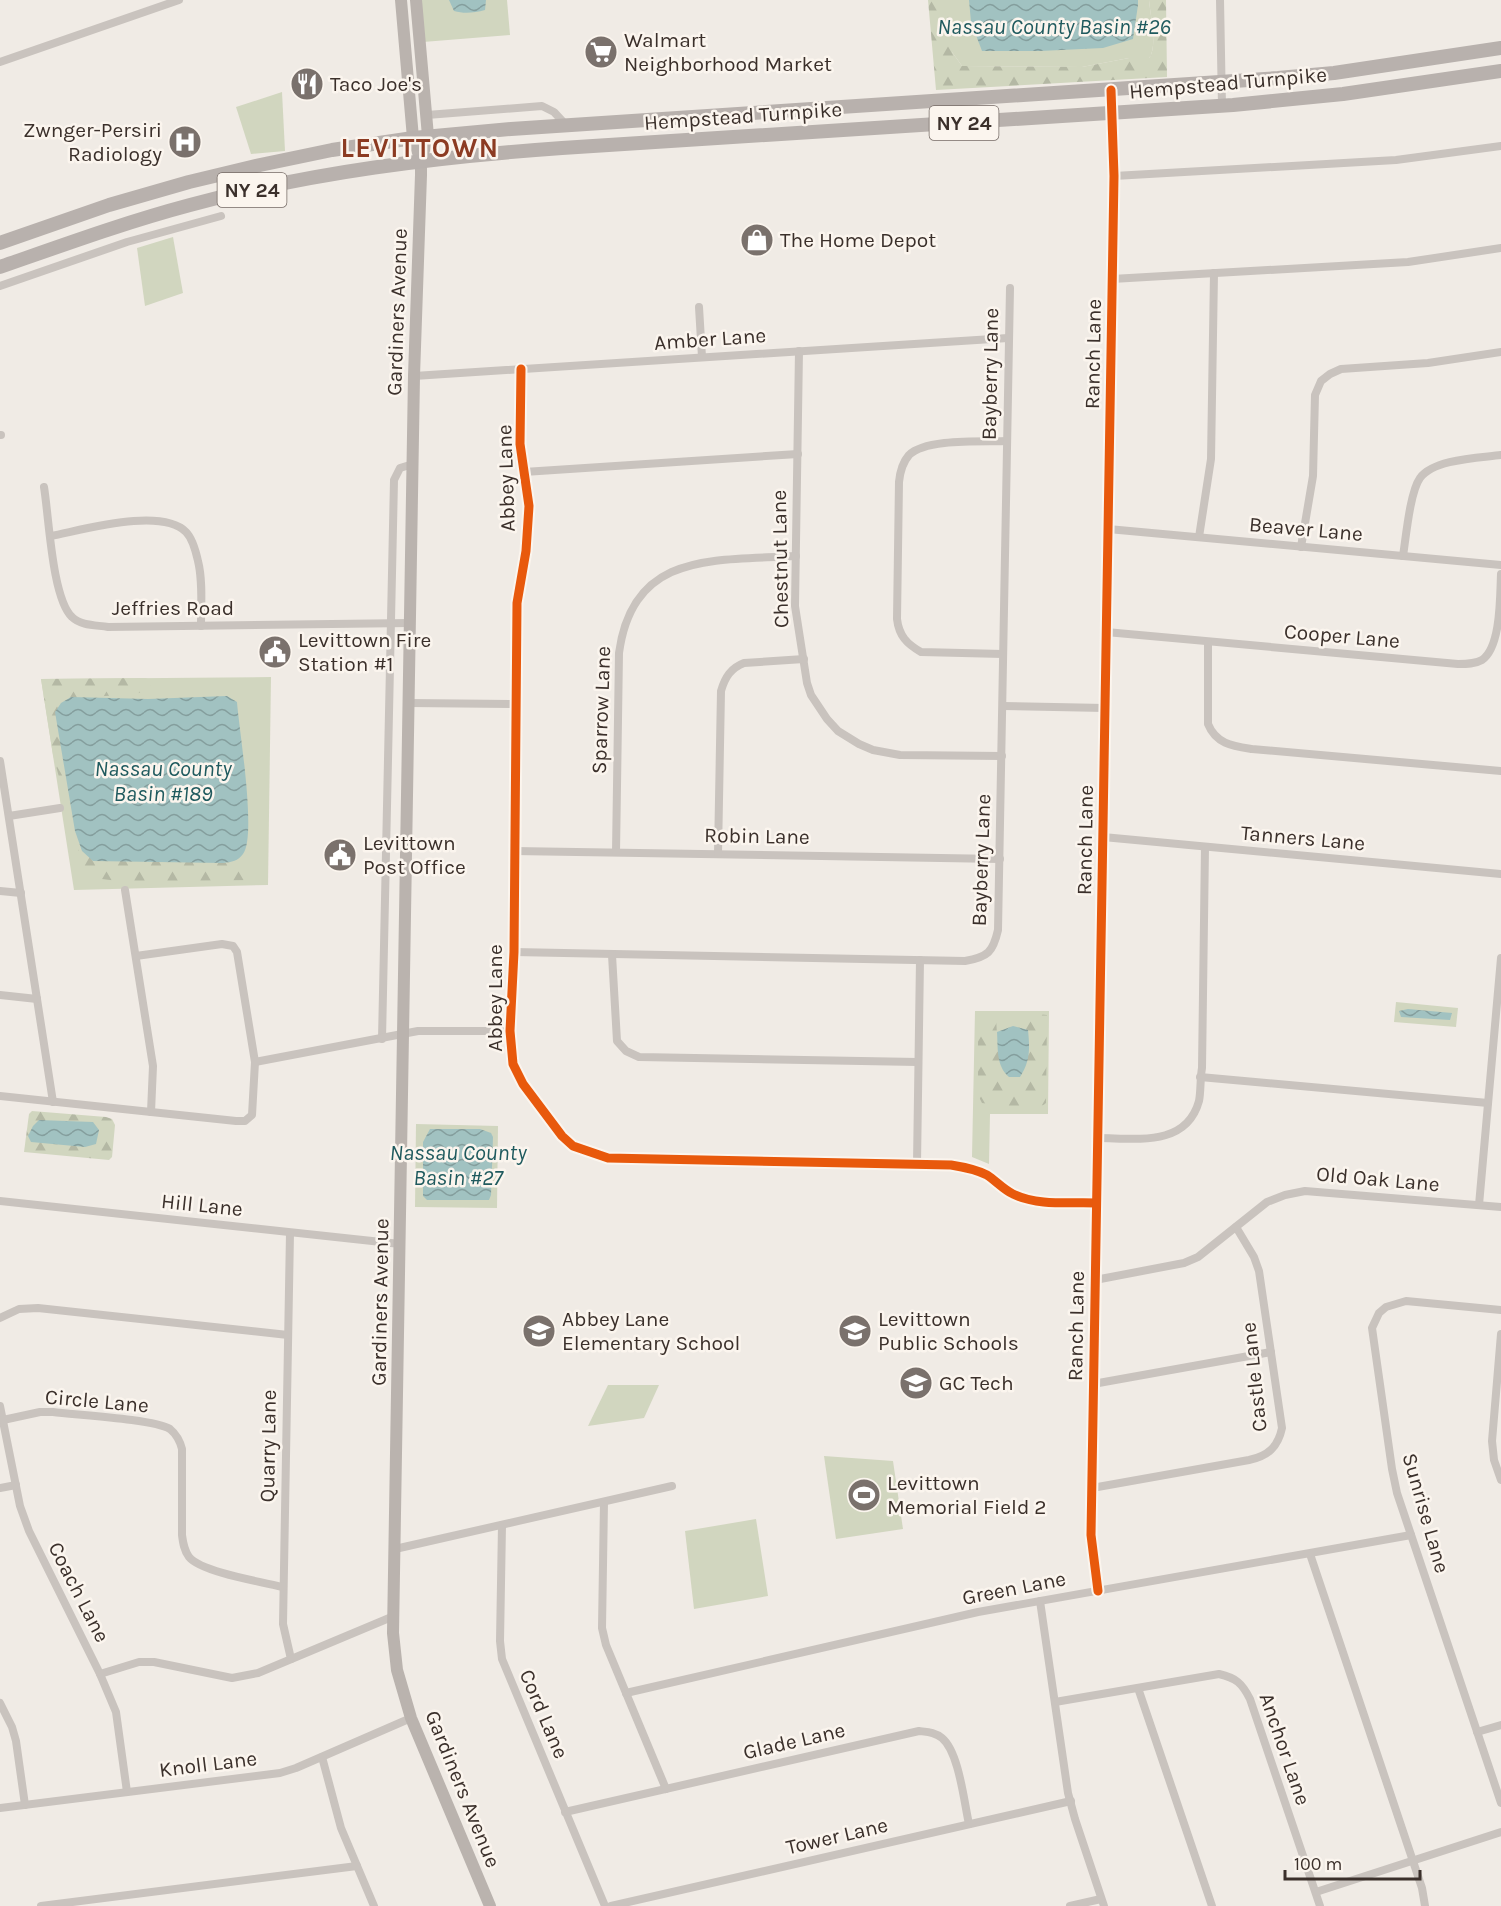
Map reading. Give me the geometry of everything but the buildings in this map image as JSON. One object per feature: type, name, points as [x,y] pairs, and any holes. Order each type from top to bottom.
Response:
[{"type":"main road","points":[[401,0],[413,138],[421,161]]},
{"type":"main road","points":[[416,0],[428,136],[421,161]]},
{"type":"main road","name":"Hempstead Turnpike","points":[[0,243],[109,205],[189,182],[332,150],[428,136],[1334,73],[1501,48]]},
{"type":"main road","name":"Hempstead Turnpike","points":[[0,267],[125,224],[192,204],[268,186],[360,169],[464,155],[1222,106],[1343,94],[1501,71]]},
{"type":"main road","name":"Gardiners Avenue","points":[[421,161],[414,376],[393,1633],[397,1670],[411,1718],[490,1906]]},
{"type":"street","points":[[0,62],[179,0]]},
{"type":"street","points":[[1220,0],[1222,106]]},
{"type":"street","name":"Ranch Lane","points":[[1098,1591],[1091,1535],[1114,176],[1111,90]]},
{"type":"street","points":[[427,115],[542,106],[554,112],[566,125]]},
{"type":"street","points":[[1114,176],[1396,160],[1501,146]]},
{"type":"street","points":[[0,286],[127,242],[221,216]]},
{"type":"street","points":[[1112,279],[1408,262],[1501,248]]},
{"type":"street","points":[[1199,537],[1211,459],[1214,273]]},
{"type":"street","name":"Bayberry Lane","points":[[514,952],[965,961],[980,958],[989,953],[995,944],[998,930],[1010,288]]},
{"type":"street","points":[[699,307],[702,357]]},
{"type":"street","name":"Amber Lane","points":[[414,376],[1008,338]]},
{"type":"street","name":"Chestnut Lane","points":[[799,351],[795,606],[807,682],[819,709],[838,731],[873,750],[900,755],[1002,756]]},
{"type":"street","points":[[1301,547],[1313,476],[1315,395],[1321,381],[1341,369],[1428,363],[1501,352]]},
{"type":"street","name":"Abbey Lane","points":[[521,369],[520,444],[529,506],[526,551],[517,603],[514,952],[510,1031],[513,1064],[523,1084],[562,1136],[573,1146],[608,1158],[951,1165],[970,1168],[987,1176],[1012,1194],[1028,1199],[1042,1202],[1096,1203]]},
{"type":"street","points":[[1003,654],[921,652],[901,635],[897,619],[899,482],[901,468],[907,458],[922,447],[1007,441]]},
{"type":"street","points":[[524,472],[798,454]]},
{"type":"street","points":[[1403,556],[1415,488],[1421,477],[1441,465],[1501,455]]},
{"type":"street","points":[[381,1039],[393,480],[400,468],[413,464]]},
{"type":"street","name":"Jeffries Road","points":[[44,487],[56,583],[67,611],[80,623],[108,627],[410,623]]},
{"type":"street","points":[[51,536],[144,519],[161,520],[176,525],[186,532],[199,562],[201,626]]},
{"type":"street","name":"Beaver Lane","points":[[1108,530],[1501,565]]},
{"type":"street","name":"Sparrow Lane","points":[[616,852],[619,652],[624,625],[633,606],[654,583],[686,565],[796,556]]},
{"type":"street","name":"Cooper Lane","points":[[1106,632],[1473,664],[1490,654],[1496,641],[1501,574]]},
{"type":"street","points":[[1208,642],[1208,724],[1211,732],[1223,742],[1252,748],[1501,771]]},
{"type":"street","points":[[718,854],[721,691],[724,682],[736,666],[744,663],[804,659]]},
{"type":"street","points":[[409,703],[515,704]]},
{"type":"street","points":[[1003,706],[1105,708]]},
{"type":"street","points":[[0,761],[2,787],[9,816],[53,1102]]},
{"type":"street","points":[[9,816],[60,808]]},
{"type":"street","name":"Tanners Lane","points":[[1103,837],[1501,874]]},
{"type":"street","points":[[1098,1138],[1153,1139],[1174,1133],[1186,1123],[1196,1109],[1200,1077],[1205,847]]},
{"type":"street","name":"Robin Lane","points":[[514,850],[1000,859]]},
{"type":"street","points":[[125,890],[153,1066],[151,1112]]},
{"type":"street","points":[[0,891],[21,893]]},
{"type":"street","points":[[0,1096],[245,1120],[252,1115],[255,1062],[240,963],[233,946],[208,945],[136,956]]},
{"type":"street","points":[[612,955],[617,1041],[626,1051],[639,1057],[918,1062]]},
{"type":"street","points":[[1479,1205],[1501,958]]},
{"type":"street","points":[[917,1164],[921,960]]},
{"type":"street","points":[[0,995],[37,999]]},
{"type":"street","points":[[255,1062],[418,1031],[510,1031]]},
{"type":"street","points":[[1200,1077],[1488,1103]]},
{"type":"street","name":"Old Oak Lane","points":[[1095,1280],[1184,1263],[1207,1251],[1267,1202],[1305,1191],[1501,1207]]},
{"type":"street","name":"Hill Lane","points":[[0,1201],[400,1244]]},
{"type":"street","name":"Castle Lane","points":[[1092,1488],[1249,1460],[1268,1454],[1277,1444],[1282,1428],[1259,1271],[1254,1257],[1236,1227]]},
{"type":"street","name":"Quarry Lane","points":[[290,1233],[283,1624],[291,1659]]},
{"type":"street","name":"Sunrise Lane","points":[[1501,1310],[1406,1301],[1386,1307],[1379,1313],[1374,1321],[1372,1338],[1397,1493],[1501,1803]]},
{"type":"street","points":[[0,1318],[19,1310],[38,1308],[288,1335]]},
{"type":"street","points":[[1501,1334],[1492,1441],[1494,1460],[1501,1480]]},
{"type":"street","points":[[1094,1384],[1271,1352]]},
{"type":"street","name":"Coach Lane","points":[[0,1406],[20,1506],[29,1531],[100,1674],[116,1712],[127,1792]]},
{"type":"street","name":"Circle Lane","points":[[3,1420],[40,1412],[53,1412],[150,1423],[171,1430],[180,1441],[182,1449],[182,1535],[183,1546],[188,1556],[195,1563],[208,1569],[283,1587]]},
{"type":"street","points":[[0,1488],[16,1485]]},
{"type":"street","points":[[395,1550],[672,1486]]},
{"type":"street","points":[[604,1502],[602,1628],[606,1645],[666,1789]]},
{"type":"street","name":"Cord Lane","points":[[502,1525],[501,1659],[605,1906]]},
{"type":"street","name":"Green Lane","points":[[626,1693],[978,1612],[1411,1535]]},
{"type":"street","points":[[1310,1554],[1422,1888],[1425,1906]]},
{"type":"street","points":[[1040,1601],[1074,1819],[1102,1902],[1070,1906]]},
{"type":"street","points":[[100,1674],[139,1662],[154,1662],[232,1678],[258,1673],[394,1616]]},
{"type":"street","name":"Anchor Lane","points":[[1055,1702],[1219,1674],[1232,1677],[1243,1686],[1250,1699],[1320,1906]]},
{"type":"street","points":[[1138,1688],[1212,1906]]},
{"type":"street","points":[[0,1703],[16,1741],[25,1805]]},
{"type":"street","name":"Knoll Lane","points":[[0,1808],[280,1773],[411,1718]]},
{"type":"street","points":[[1477,1732],[1501,1725]]},
{"type":"street","name":"Glade Lane","points":[[565,1812],[919,1731],[930,1732],[943,1739],[950,1748],[969,1824]]},
{"type":"street","points":[[322,1757],[341,1828],[374,1906]]},
{"type":"street","name":"Tower Lane","points":[[611,1906],[1071,1801]]},
{"type":"street","points":[[1316,1892],[1501,1832]]},
{"type":"street","points":[[41,1906],[357,1866]]},
{"type":"green space","points":[[419,0],[507,0],[510,35],[423,42]]},
{"type":"green space","points":[[928,0],[952,0],[952,52],[962,66],[1082,67],[1129,58],[1149,58],[1152,53],[1153,39],[1149,0],[1166,0],[1167,77],[936,90]]},
{"type":"green space","name":"Nassau County Basin #26","points":[[952,0],[1149,0],[1152,53],[1149,58],[1129,58],[1082,67],[962,66],[952,52]]},
{"type":"green space","points":[[282,92],[285,151],[251,154],[236,107]]},
{"type":"green space","points":[[173,237],[183,293],[145,306],[137,248]]},
{"type":"green space","name":"Nassau County Basin #189","points":[[271,677],[268,885],[74,890],[41,679]]},
{"type":"green space","points":[[146,678],[150,680],[151,688],[136,694],[90,697],[69,797],[59,777],[53,755],[41,679]]},
{"type":"green space","points":[[80,845],[223,863],[239,862],[251,867],[258,875],[253,880],[137,882],[86,877],[77,854]]},
{"type":"green space","points":[[1396,1002],[1458,1008],[1456,1027],[1394,1022]]},
{"type":"green space","points":[[975,1011],[1049,1011],[1048,1114],[990,1114],[989,1164],[972,1157]]},
{"type":"green space","points":[[1036,1014],[1047,1015],[1046,1103],[1040,1107],[1025,1109],[982,1103],[978,1095],[978,1022],[996,1017],[998,1053],[1028,1031],[1021,1029],[1017,1021],[1021,1017]]},
{"type":"green space","points":[[32,1111],[112,1119],[115,1125],[112,1157],[109,1160],[24,1152],[29,1114]]},
{"type":"green space","name":"Nassau County Basin #27","points":[[416,1124],[498,1126],[497,1208],[415,1207]]},
{"type":"green space","points":[[608,1385],[659,1385],[644,1418],[588,1426]]},
{"type":"green space","name":"Levittown Memorial Field 2","points":[[824,1456],[893,1461],[903,1529],[836,1539]]},
{"type":"green space","points":[[756,1519],[768,1596],[694,1609],[685,1531]]},
{"type":"water","points":[[449,0],[486,0],[485,10],[469,13],[454,11]]},
{"type":"water","name":"Nassau County Basin #26","points":[[969,0],[1138,0],[1138,5],[1133,39],[1103,48],[982,51],[971,22]]},
{"type":"water","name":"Nassau County Basin #189","points":[[227,696],[237,702],[246,781],[248,826],[247,843],[243,854],[234,861],[223,863],[93,861],[82,851],[75,831],[55,712],[61,703],[71,697],[148,699]]},
{"type":"water","points":[[1408,1009],[1452,1013],[1450,1020],[1401,1017],[1399,1011]]},
{"type":"water","points":[[1013,1026],[1028,1030],[1028,1055],[1026,1066],[1020,1077],[1009,1077],[1002,1068],[998,1056],[997,1032]]},
{"type":"water","points":[[39,1120],[93,1122],[99,1130],[96,1144],[85,1147],[31,1142],[28,1136]]},
{"type":"water","name":"Nassau County Basin #27","points":[[430,1129],[480,1129],[491,1133],[493,1137],[489,1200],[427,1200],[423,1196],[423,1142]]},
{"type":"cycle path","points":[[1098,1591],[1091,1535],[1114,176],[1111,90]]},
{"type":"cycle path","points":[[521,369],[520,444],[529,506],[526,551],[517,603],[514,952],[510,1031],[513,1064],[523,1084],[562,1136],[573,1146],[608,1158],[951,1165],[983,1173],[1010,1192],[1023,1198],[1054,1203],[1096,1203]]},
{"type":"place","name":"Walmart Neighborhood Market","points":[[601,52]]},
{"type":"place","name":"Taco Joe's","points":[[307,84]]},
{"type":"place","name":"Zwnger-Persiri Radiology","points":[[185,142]]},
{"type":"place","name":"The Home Depot","points":[[757,240]]},
{"type":"place","name":"Levittown Fire Station #1","points":[[275,652]]},
{"type":"place","name":"Levittown Post Office","points":[[340,855]]},
{"type":"place","name":"Abbey Lane Elementary School","points":[[539,1331]]},
{"type":"place","name":"Levittown Public Schools","points":[[855,1331]]},
{"type":"place","name":"GC Tech","points":[[916,1383]]},
{"type":"place","name":"Levittown Memorial Field 2","points":[[864,1495]]},
{"type":"district","name":"LEVITTOWN","points":[[420,148]]}]
